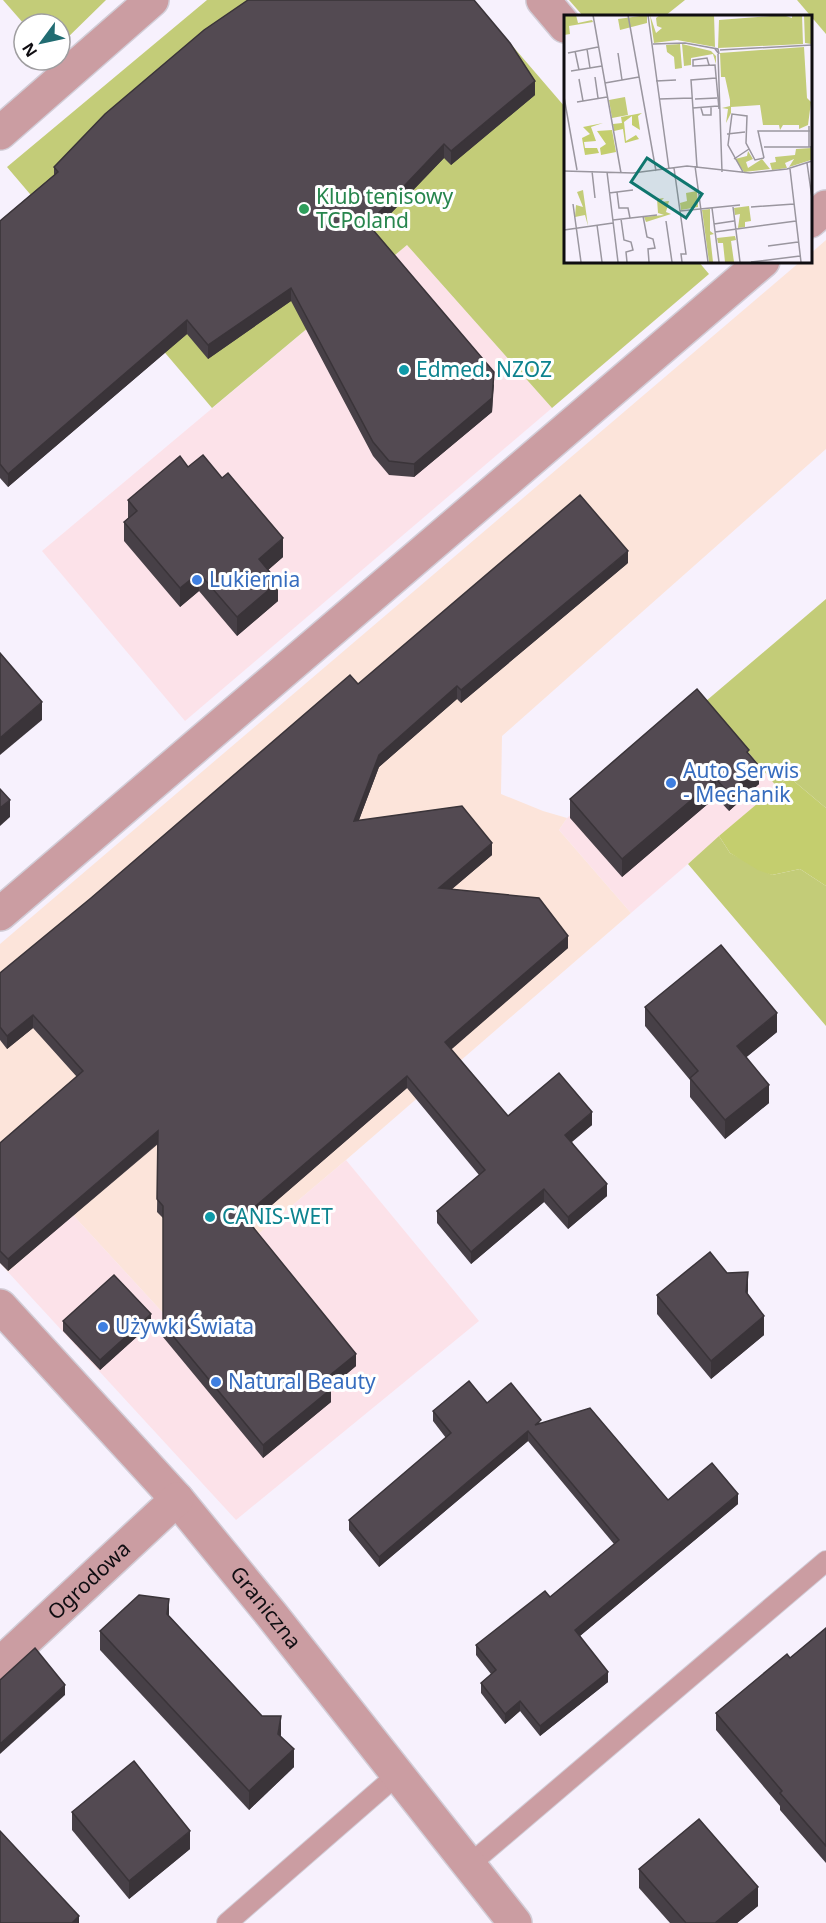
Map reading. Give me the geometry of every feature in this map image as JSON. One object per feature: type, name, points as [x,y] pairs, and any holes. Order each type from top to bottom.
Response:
[{"type":"street","points":[[0,133],[152,0]]},
{"type":"street","points":[[543,0],[564,25]]},
{"type":"street","points":[[811,220],[826,207]]},
{"type":"street","points":[[0,914],[762,262]]},
{"type":"street","name":"Graniczna","points":[[0,1306],[177,1499],[515,1923]]},
{"type":"street","name":"Ogrodowa","points":[[0,1664],[177,1499]]},
{"type":"lane","points":[[469,1865],[826,1561]]},
{"type":"lane","points":[[227,1923],[397,1775]]},
{"type":"shaded area","points":[[826,240],[826,449],[502,736],[501,794],[567,818],[559,830],[631,913],[164,1314],[73,1215],[8,1272],[0,1263],[0,944],[800,262],[811,262],[811,253]]},
{"type":"shaded area","points":[[407,245],[552,408],[185,721],[42,551]]},
{"type":"shaded area","name":"Auto Serwis - Mechanik","points":[[706,701],[777,787],[631,913],[559,830],[567,818]]},
{"type":"shaded area","points":[[346,1160],[479,1321],[236,1520],[8,1272],[73,1215],[164,1314]]},
{"type":"green space","points":[[3,0],[106,0],[72,33],[72,12],[14,12]]},
{"type":"green space","name":"Klub tenisowy TCPoland","points":[[207,0],[473,0],[564,106],[564,262],[699,262],[709,274],[552,408],[407,245],[212,408],[7,167]]},
{"type":"green space","points":[[569,0],[685,0],[666,15],[582,15]]},
{"type":"green space","points":[[797,0],[826,0],[826,34],[811,15]]},
{"type":"green space","points":[[826,599],[826,808],[789,777],[777,787],[706,701]]},
{"type":"green space","points":[[789,777],[826,808],[826,886],[800,869],[772,875],[758,870],[730,853],[719,836]]},
{"type":"green space","points":[[719,836],[730,853],[772,875],[800,869],[826,886],[826,1026],[688,864]]},
{"type":"building","name":"Klub tenisowy TCPoland","points":[[248,0],[474,0],[510,43],[535,81],[451,151],[444,144],[368,224],[494,372],[492,398],[414,464],[389,461],[373,442],[291,288],[208,345],[187,320],[8,474],[0,464],[0,221],[58,172],[54,167],[105,114],[204,30]]},
{"type":"building","points":[[203,455],[222,478],[228,473],[283,538],[259,559],[278,582],[237,617],[199,573],[180,588],[124,522],[137,511],[128,500],[180,456],[188,467]]},
{"type":"building","points":[[580,495],[628,551],[461,690],[457,686],[379,755],[354,821],[462,806],[492,843],[439,888],[539,898],[568,936],[445,1042],[508,1116],[559,1073],[592,1112],[565,1135],[607,1184],[568,1217],[544,1189],[471,1252],[437,1211],[485,1170],[407,1076],[244,1216],[356,1354],[324,1380],[331,1389],[263,1445],[163,1324],[163,1206],[157,1199],[158,1131],[8,1259],[0,1251],[0,1143],[83,1071],[33,1015],[7,1036],[0,1027],[0,973],[91,898],[350,675],[358,684]]},
{"type":"building","points":[[0,653],[42,702],[0,738]]},
{"type":"building","name":"Auto Serwis - Mechanik","points":[[697,689],[749,750],[747,752],[759,766],[729,793],[716,779],[622,859],[570,799]]},
{"type":"building","points":[[0,789],[10,800],[0,808]]},
{"type":"building","points":[[721,945],[777,1013],[737,1046],[769,1085],[725,1120],[690,1078],[698,1071],[645,1007]]},
{"type":"building","points":[[710,1252],[727,1273],[748,1272],[746,1292],[764,1316],[711,1361],[657,1295]]},
{"type":"building","name":"Używki Świata","points":[[114,1275],[151,1314],[100,1360],[63,1321]]},
{"type":"building","points":[[469,1381],[487,1403],[511,1383],[541,1420],[535,1425],[590,1408],[668,1500],[712,1463],[738,1494],[575,1630],[608,1672],[540,1726],[520,1701],[505,1714],[481,1683],[496,1670],[476,1645],[545,1591],[550,1597],[619,1540],[528,1431],[379,1557],[349,1520],[451,1433],[433,1411]]},
{"type":"building","points":[[139,1595],[169,1599],[167,1614],[262,1716],[281,1716],[278,1734],[294,1749],[249,1791],[100,1631]]},
{"type":"building","points":[[826,1628],[826,1846],[716,1713],[787,1654],[790,1658]]},
{"type":"building","points":[[35,1648],[65,1685],[0,1744],[0,1680]]},
{"type":"building","points":[[134,1761],[190,1831],[129,1881],[72,1812]]},
{"type":"building","points":[[699,1819],[758,1887],[715,1923],[686,1923],[639,1869]]},
{"type":"building","points":[[0,1831],[79,1916],[72,1923],[0,1923]]},
{"type":"place","name":"Klub tenisowy TCPoland","points":[[304,209]]},
{"type":"place","name":"Edmed. NZOZ","points":[[404,370]]},
{"type":"place","name":"Lukiernia","points":[[197,580]]},
{"type":"place","name":"Auto Serwis - Mechanik","points":[[671,783]]},
{"type":"place","name":"CANIS-WET","points":[[210,1217]]},
{"type":"place","name":"Używki Świata","points":[[103,1327]]},
{"type":"place","name":"Natural Beauty","points":[[216,1382]]}]
